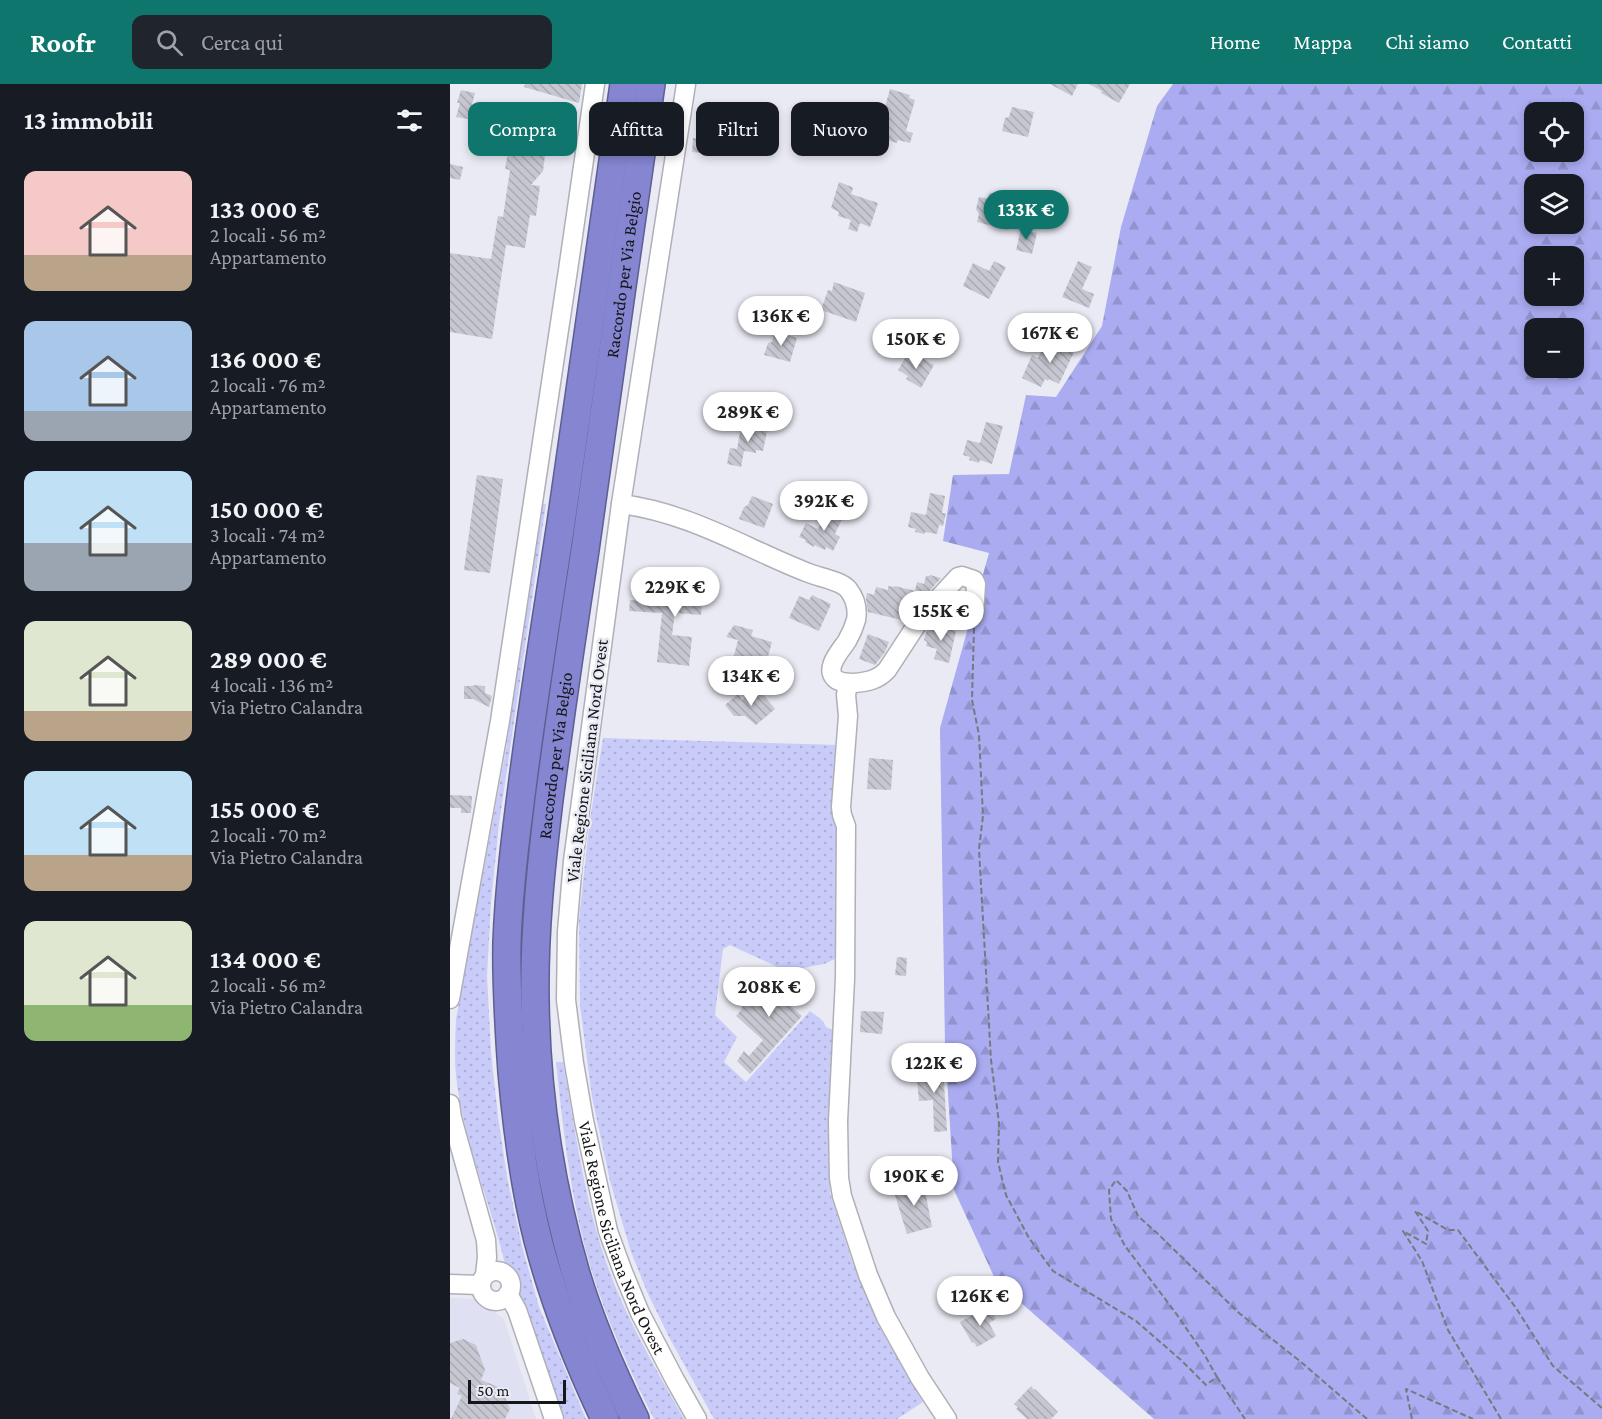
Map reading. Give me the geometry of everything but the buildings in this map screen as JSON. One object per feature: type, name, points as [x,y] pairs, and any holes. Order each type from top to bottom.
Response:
[{"type":"highway","name":"Raccordo per Via Belgio","points":[[605,1419],[552,1287],[528,1193],[520,1150],[514,1094],[509,1030],[507,942],[513,863],[533,701],[562,520],[624,84]]},
{"type":"highway","name":"Raccordo per Via Belgio","points":[[635,1419],[591,1318],[564,1231],[542,1106],[535,997],[543,851],[651,84]]},
{"type":"highway","points":[[601,437],[630,296],[661,84]]},
{"type":"street","points":[[450,999],[502,710],[595,84]]},
{"type":"street","name":"Viale Regione Siciliana Nord Ovest","points":[[686,84],[621,504],[573,861],[567,932],[566,1000],[582,1109],[608,1231],[640,1312],[697,1419]]},
{"type":"street","points":[[621,504],[645,507],[686,519],[847,588],[855,601],[855,621],[849,638],[834,661],[831,671],[832,676],[836,679],[848,683],[882,676],[923,615],[958,577],[974,580],[976,584],[974,615]]},
{"type":"street","points":[[848,683],[846,695],[848,716],[841,807],[846,826],[845,969],[838,1121],[838,1178],[868,1275],[886,1317],[920,1378],[947,1419]]},
{"type":"street","points":[[450,1104],[486,1240],[487,1257],[482,1280],[483,1294],[487,1298],[503,1298],[517,1310],[554,1419]]},
{"type":"street","points":[[450,1284],[482,1280],[494,1270],[507,1275],[511,1284],[503,1298],[543,1419]]},
{"type":"path","points":[[974,615],[972,700],[979,735],[982,816],[979,849],[991,1060],[999,1123],[998,1162],[1006,1195],[1029,1238],[1053,1271],[1136,1321],[1206,1385],[1217,1377]]},
{"type":"path","points":[[1245,1419],[1204,1354],[1125,1246],[1111,1218],[1109,1190],[1116,1180],[1127,1191],[1138,1216],[1239,1313],[1301,1362],[1367,1419]]},
{"type":"path","points":[[1501,1419],[1448,1330],[1422,1261],[1403,1231],[1426,1244],[1428,1232],[1415,1211],[1448,1230],[1458,1230],[1516,1308],[1553,1366],[1602,1408]]},
{"type":"path","points":[[1412,1419],[1406,1389],[1473,1419]]},
{"type":"shaded area","points":[[542,504],[546,504],[499,824],[491,902],[487,976],[491,1052],[498,1116],[507,1177],[522,1246],[539,1307],[586,1419],[559,1419],[516,1297],[513,1278],[505,1264],[466,1130],[455,1068],[456,1019],[506,750]]},
{"type":"shaded area","points":[[603,738],[840,745],[837,958],[824,964],[786,971],[730,945],[723,949],[715,1015],[737,1037],[724,1062],[746,1082],[810,1011],[823,1021],[826,1027],[834,1031],[829,1157],[830,1193],[852,1261],[878,1324],[923,1402],[897,1419],[714,1419],[648,1294],[631,1252],[610,1181],[592,1097],[580,1006],[579,920],[589,826]]},
{"type":"shaded area","points":[[556,1062],[563,1062],[584,1179],[607,1265],[633,1325],[684,1419],[654,1419],[632,1374],[603,1304],[587,1256],[576,1210]]},
{"type":"shaded area","points":[[450,1298],[476,1299],[504,1319],[536,1419],[450,1419]]},
{"type":"green space","points":[[1173,84],[1602,84],[1602,1419],[1154,1419],[996,1281],[954,1190],[945,1045],[940,728],[989,553],[943,541],[953,475],[1009,474],[1026,395],[1056,397],[1102,326],[1121,227],[1157,106]]}]
